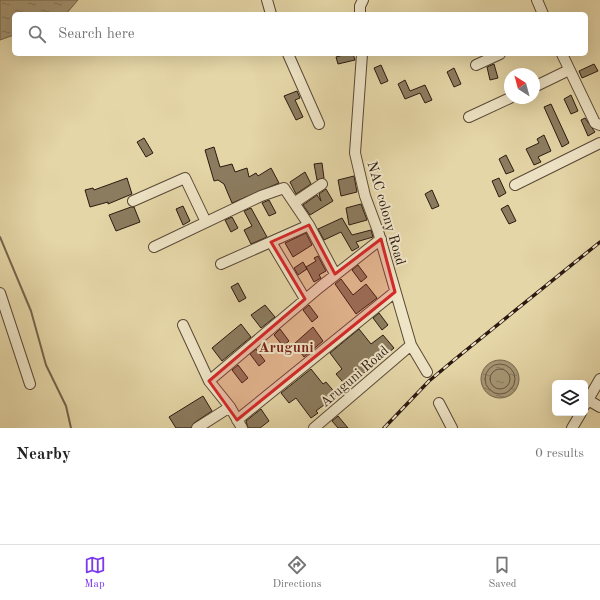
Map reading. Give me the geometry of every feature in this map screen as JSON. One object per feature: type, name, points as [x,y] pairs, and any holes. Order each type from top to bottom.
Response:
[{"type":"street","points":[[267,0],[271,12]]},
{"type":"street","points":[[359,12],[363,0]]},
{"type":"street","points":[[537,0],[542,12]]},
{"type":"street","points":[[289,56],[319,124]]},
{"type":"street","name":"NAC colony Road","points":[[362,56],[355,153],[365,196],[381,239],[411,345],[427,372]]},
{"type":"street","points":[[476,65],[496,56]]},
{"type":"street","points":[[563,56],[595,124],[600,125]]},
{"type":"street","points":[[540,84],[569,70]]},
{"type":"street","points":[[469,117],[504,101]]},
{"type":"street","points":[[515,185],[600,143]]},
{"type":"street","points":[[133,201],[185,178],[206,222]]},
{"type":"street","points":[[294,203],[322,184]]},
{"type":"street","points":[[154,247],[261,196],[284,188],[309,225],[335,274]]},
{"type":"street","points":[[221,264],[309,225]]},
{"type":"street","points":[[209,381],[335,274],[381,239]]},
{"type":"street","points":[[271,242],[305,299]]},
{"type":"street","points":[[0,292],[30,384]]},
{"type":"street","points":[[183,325],[209,381],[230,407],[240,424],[395,292]]},
{"type":"street","name":"Aruguni Road","points":[[314,428],[411,345]]},
{"type":"street","points":[[588,400],[600,379]]},
{"type":"street","points":[[439,403],[452,428]]},
{"type":"street","points":[[588,404],[600,407]]},
{"type":"street","points":[[197,428],[230,407]]},
{"type":"street","points":[[572,428],[579,416]]},
{"type":"highlighted area","points":[[309,225],[335,274],[381,239],[395,292],[237,420],[209,381],[305,299],[271,242]]},
{"type":"water","points":[[0,0],[78,0],[68,12],[12,12],[12,36],[0,40]]},
{"type":"water","points":[[496,360],[504,360],[516,369],[519,379],[516,389],[510,395],[504,398],[496,398],[484,389],[481,383],[481,375],[490,363]]},
{"type":"building","points":[[354,56],[355,60],[338,64],[336,57]]},
{"type":"building","points":[[494,64],[498,78],[490,80],[487,67]]},
{"type":"building","points":[[594,64],[598,71],[582,78],[579,71]]},
{"type":"building","points":[[381,65],[388,81],[381,84],[374,68]]},
{"type":"building","points":[[454,68],[461,84],[454,87],[447,72]]},
{"type":"building","points":[[405,80],[410,91],[425,85],[432,100],[425,103],[420,93],[405,99],[398,84]]},
{"type":"building","points":[[297,91],[300,98],[295,100],[303,117],[296,120],[284,96]]},
{"type":"building","points":[[571,95],[578,111],[571,114],[564,99]]},
{"type":"building","points":[[551,104],[569,143],[562,147],[544,107]]},
{"type":"building","points":[[585,118],[595,132],[588,136],[581,120]]},
{"type":"building","points":[[544,135],[551,151],[538,157],[541,162],[534,165],[526,149],[539,143],[537,139]]},
{"type":"building","points":[[144,138],[153,153],[146,157],[137,142]]},
{"type":"building","points":[[214,147],[220,167],[232,164],[235,172],[247,168],[249,177],[256,173],[258,176],[271,168],[279,183],[232,203],[224,184],[218,180],[214,181],[205,150]]},
{"type":"building","points":[[506,155],[514,171],[506,174],[499,159]]},
{"type":"building","points":[[322,163],[324,178],[317,180],[314,164]]},
{"type":"building","points":[[305,172],[311,184],[296,194],[290,182]]},
{"type":"building","points":[[354,176],[357,192],[341,196],[338,180]]},
{"type":"building","points":[[127,178],[132,194],[108,204],[108,202],[90,207],[85,190],[93,188],[94,190]]},
{"type":"building","points":[[499,178],[506,193],[499,197],[492,181]]},
{"type":"building","points":[[326,189],[333,201],[310,215],[303,205],[317,195],[321,201],[319,194]]},
{"type":"building","points":[[432,190],[439,206],[432,209],[425,194]]},
{"type":"building","points":[[269,200],[276,213],[269,216],[262,203]]},
{"type":"building","points":[[361,204],[367,220],[349,225],[346,208]]},
{"type":"building","points":[[508,205],[516,221],[509,224],[501,209]]},
{"type":"building","points":[[183,206],[190,221],[183,225],[176,209]]},
{"type":"building","points":[[134,207],[140,222],[116,231],[109,215]]},
{"type":"building","points":[[251,208],[267,237],[251,244],[244,230],[252,226],[244,211]]},
{"type":"building","points":[[232,217],[238,228],[231,232],[225,220]]},
{"type":"building","points":[[342,218],[352,235],[371,230],[373,237],[356,242],[359,247],[352,251],[341,232],[324,240],[318,229]]},
{"type":"building","points":[[306,233],[312,245],[293,257],[285,243]]},
{"type":"building","points":[[318,256],[326,271],[319,275],[321,278],[314,282],[306,267],[316,261],[314,258]]},
{"type":"building","points":[[303,262],[307,269],[298,275],[294,268]]},
{"type":"building","points":[[358,265],[367,277],[361,282],[352,270]]},
{"type":"building","points":[[341,279],[353,295],[366,284],[377,298],[356,314],[335,284]]},
{"type":"building","points":[[238,283],[246,298],[239,302],[231,287]]},
{"type":"building","points":[[265,305],[275,317],[261,328],[251,315]]},
{"type":"building","points":[[309,305],[318,317],[312,322],[303,310]]},
{"type":"building","points":[[379,313],[388,325],[382,330],[373,318]]},
{"type":"building","points":[[241,324],[251,337],[222,361],[212,348]]},
{"type":"building","points":[[313,327],[323,341],[304,357],[294,344]]},
{"type":"building","points":[[280,329],[289,341],[283,346],[274,335]]},
{"type":"building","points":[[359,329],[371,344],[383,335],[394,348],[347,387],[336,374],[342,369],[330,353]]},
{"type":"building","points":[[256,349],[265,361],[259,366],[250,354]]},
{"type":"building","points":[[238,365],[248,378],[242,383],[232,370]]},
{"type":"building","points":[[311,369],[323,384],[326,382],[337,395],[316,411],[318,413],[311,418],[296,398],[289,403],[281,393]]},
{"type":"building","points":[[203,396],[212,411],[194,423],[191,428],[176,428],[169,417]]},
{"type":"building","points":[[261,409],[269,421],[260,428],[248,428],[246,421]]},
{"type":"building","points":[[338,416],[348,428],[338,428],[332,421]]},
{"type":"waterway","points":[[0,237],[31,311],[46,365],[66,406],[71,428]]},
{"type":"railway","points":[[384,428],[429,381],[600,242]]},
{"type":"district","name":"Aruguni","points":[[286,347]]}]
